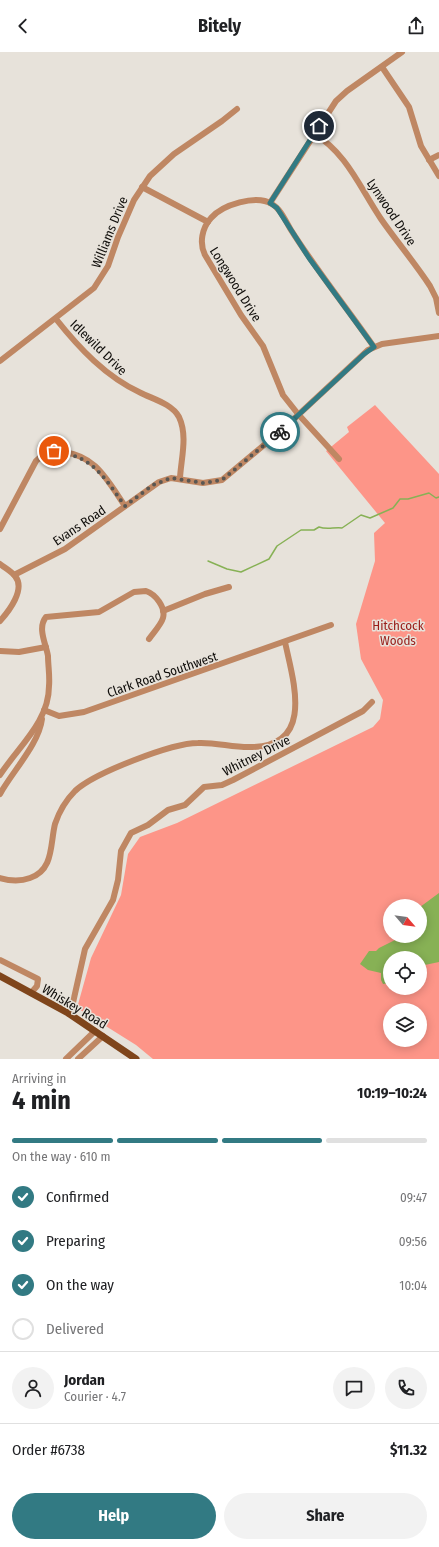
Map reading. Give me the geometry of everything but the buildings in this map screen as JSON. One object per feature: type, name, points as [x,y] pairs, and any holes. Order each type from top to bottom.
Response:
[{"type":"main road","name":"Whiskey Road","points":[[0,976],[68,1013],[136,1059]]},
{"type":"street","points":[[270,203],[313,133],[331,107],[341,96],[402,52]]},
{"type":"street","points":[[382,67],[408,105],[418,138],[439,176]]},
{"type":"street","name":"Williams Drive","points":[[0,361],[88,294],[102,278],[108,266],[128,210],[150,176],[174,154],[237,109]]},
{"type":"street","name":"Lynwood Drive","points":[[313,133],[330,145],[348,166],[381,219],[430,286],[436,298],[439,313]]},
{"type":"street","points":[[429,160],[439,155]]},
{"type":"street","points":[[142,187],[208,222],[217,213],[249,199],[258,199],[270,203],[277,208],[309,258],[374,347]]},
{"type":"street","name":"Longwood Drive","points":[[208,222],[201,239],[201,248],[241,315],[263,346],[279,389],[298,414],[339,459]]},
{"type":"street","name":"Idlewild Drive","points":[[56,319],[72,340],[114,379],[127,387],[169,407],[178,415],[184,438],[180,478]]},
{"type":"street","name":"Evans Road","points":[[14,574],[64,549],[159,482],[171,478],[180,478],[203,483],[222,480],[248,459],[364,354],[374,347],[439,336]]},
{"type":"street","points":[[0,529],[2,520],[36,461],[42,455],[54,451],[73,455],[91,463],[99,470],[125,506]]},
{"type":"street","points":[[0,564],[14,574],[18,582],[18,590],[8,610],[0,621]]},
{"type":"street","points":[[163,611],[205,594],[229,587]]},
{"type":"street","points":[[0,794],[39,731],[44,712],[49,686],[43,629],[44,620],[48,616],[99,612],[134,592],[149,592],[154,595],[163,611],[162,620],[149,639]]},
{"type":"street","name":"Clark Road Southwest","points":[[44,712],[59,716],[84,712],[331,626]]},
{"type":"street","points":[[0,878],[21,880],[32,877],[43,870],[49,859],[56,823],[65,804],[78,788],[100,774],[187,743],[252,747],[269,744],[284,736],[294,722],[296,701],[294,683],[285,642]]},
{"type":"street","points":[[0,651],[25,652],[46,647]]},
{"type":"street","name":"Whitney Drive","points":[[68,1013],[72,1007],[85,949],[113,900],[118,880],[121,852],[131,833],[148,825],[168,810],[185,805],[204,787],[222,785],[233,780],[363,711],[372,702]]},
{"type":"street","points":[[0,775],[31,735],[44,712]]},
{"type":"street","points":[[0,960],[38,979],[37,986],[31,993]]},
{"type":"street","points":[[66,1059],[95,1031]]},
{"type":"street","points":[[78,1059],[103,1036]]},
{"type":"green space","name":"Hitchcock Woods","points":[[375,405],[439,474],[439,1059],[153,1059],[136,1045],[77,1008],[91,958],[121,895],[128,854],[140,837],[177,823],[373,727],[380,719],[383,700],[361,659],[356,624],[375,561],[374,533],[385,523],[326,451],[349,432],[347,427]]},
{"type":"shaded area","points":[[439,893],[439,962],[427,965],[427,951],[383,951],[383,984],[381,980],[381,973],[368,970],[360,964],[369,951],[376,951],[389,943],[427,943],[427,902]]},
{"type":"waterway","points":[[208,561],[227,569],[241,572],[269,559],[277,546],[301,530],[314,530],[319,527],[342,528],[361,515],[370,518],[393,508],[400,499],[408,499],[429,493],[436,498],[439,497]]},
{"type":"way so far","points":[[54,451],[73,455],[86,460],[95,466],[125,506],[153,485],[171,478],[183,478],[203,483],[213,483],[222,480],[280,432]]},
{"type":"route","points":[[280,432],[359,358],[374,347],[309,258],[277,208],[270,203],[313,133],[319,126]]}]
